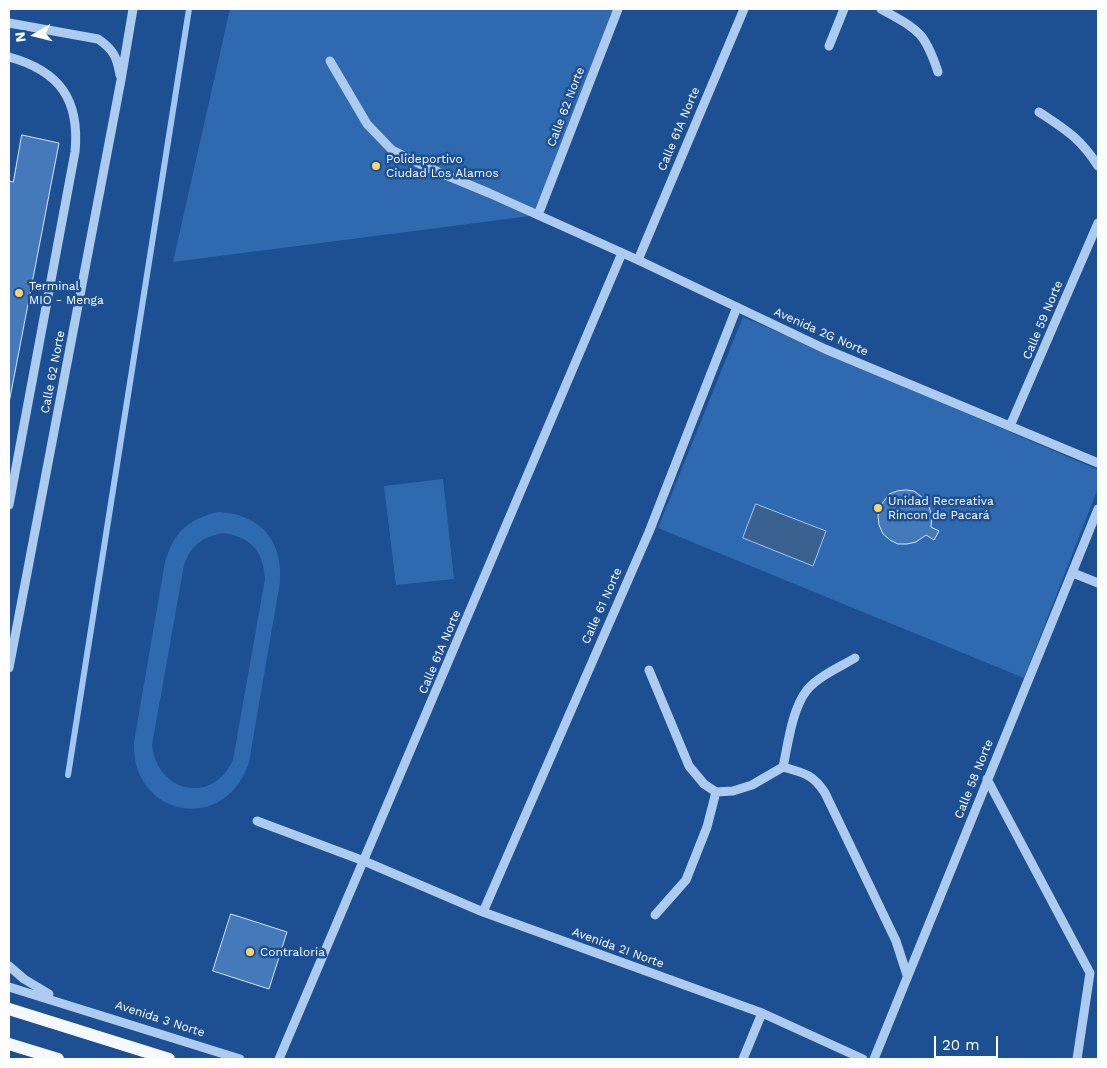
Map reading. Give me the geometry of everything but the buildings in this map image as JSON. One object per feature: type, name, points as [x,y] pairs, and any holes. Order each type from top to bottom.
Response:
[{"type":"main road","points":[[9,1009],[169,1059]]},
{"type":"main road","points":[[9,1044],[58,1059]]},
{"type":"street","name":"Calle 62 Norte","points":[[9,668],[133,9]]},
{"type":"street","name":"Calle 62 Norte","points":[[538,215],[618,9]]},
{"type":"street","name":"Calle 61A Norte","points":[[638,260],[744,9]]},
{"type":"street","points":[[829,46],[844,9]]},
{"type":"street","points":[[881,9],[914,28],[926,40],[938,72]]},
{"type":"street","points":[[9,23],[98,39],[108,46],[115,55],[121,80]]},
{"type":"street","points":[[9,57],[38,68],[51,77],[62,89],[70,100],[77,133],[9,504]]},
{"type":"street","name":"Avenida 2G Norte","points":[[330,60],[367,124],[392,150],[424,166],[638,260],[825,349],[1098,463]]},
{"type":"street","points":[[1039,112],[1081,142],[1098,166]]},
{"type":"street","name":"Calle 59 Norte","points":[[1010,426],[1098,223]]},
{"type":"street","name":"Calle 61A Norte","points":[[279,1059],[622,253]]},
{"type":"street","name":"Calle 61 Norte","points":[[483,912],[649,532],[737,307]]},
{"type":"street","name":"Calle 58 Norte","points":[[874,1059],[1098,509]]},
{"type":"street","points":[[1073,573],[1098,583]]},
{"type":"street","points":[[649,670],[689,766],[704,784],[716,792],[734,791],[752,785],[783,767],[796,711],[807,690],[823,677],[855,658]]},
{"type":"street","points":[[783,767],[806,774],[818,782],[825,793],[896,941],[907,974]]},
{"type":"street","points":[[987,779],[1094,971],[1077,1059]]},
{"type":"street","points":[[655,915],[686,880],[707,827],[716,792]]},
{"type":"street","name":"Avenida 2I Norte","points":[[257,821],[364,861],[483,912],[762,1014],[863,1059]]},
{"type":"street","points":[[9,966],[24,979],[72,1006]]},
{"type":"street","points":[[9,987],[72,1006]]},
{"type":"street","name":"Avenida 3 Norte","points":[[72,1006],[240,1059]]},
{"type":"street","points":[[743,1059],[762,1014]]},
{"type":"shaded area","name":"Polideportivo Ciudad Los Alamos","points":[[230,9],[618,9],[538,215],[173,262]]},
{"type":"shaded area","name":"Unidad Recreativa Rincon de Pacará","points":[[743,317],[1098,470],[1098,488],[1024,678],[658,528]]},
{"type":"shaded area","points":[[443,479],[454,579],[396,585],[384,486]]},
{"type":"shaded area","points":[[756,504],[826,531],[813,566],[743,538]]},
{"type":"shaded area","points":[[218,512],[233,514],[257,524],[266,532],[273,542],[277,554],[280,567],[280,582],[249,762],[237,785],[221,800],[202,808],[182,808],[163,801],[147,787],[137,768],[134,742],[165,562],[173,543],[184,528],[207,515]],"holes":[[[224,533],[234,535],[249,542],[259,553],[265,579],[233,760],[224,774],[213,783],[200,788],[187,787],[175,783],[164,774],[156,761],[152,745],[184,565],[194,547],[204,539]]]},
{"type":"waterway","points":[[68,775],[189,9]]},
{"type":"place","name":"Polideportivo Ciudad Los Alamos","points":[[376,166]]},
{"type":"place","name":"Terminal MIO - Menga","points":[[19,293]]},
{"type":"place","name":"Unidad Recreativa Rincon de Pacará","points":[[878,508]]},
{"type":"place","name":"Contraloria","points":[[250,952]]}]
